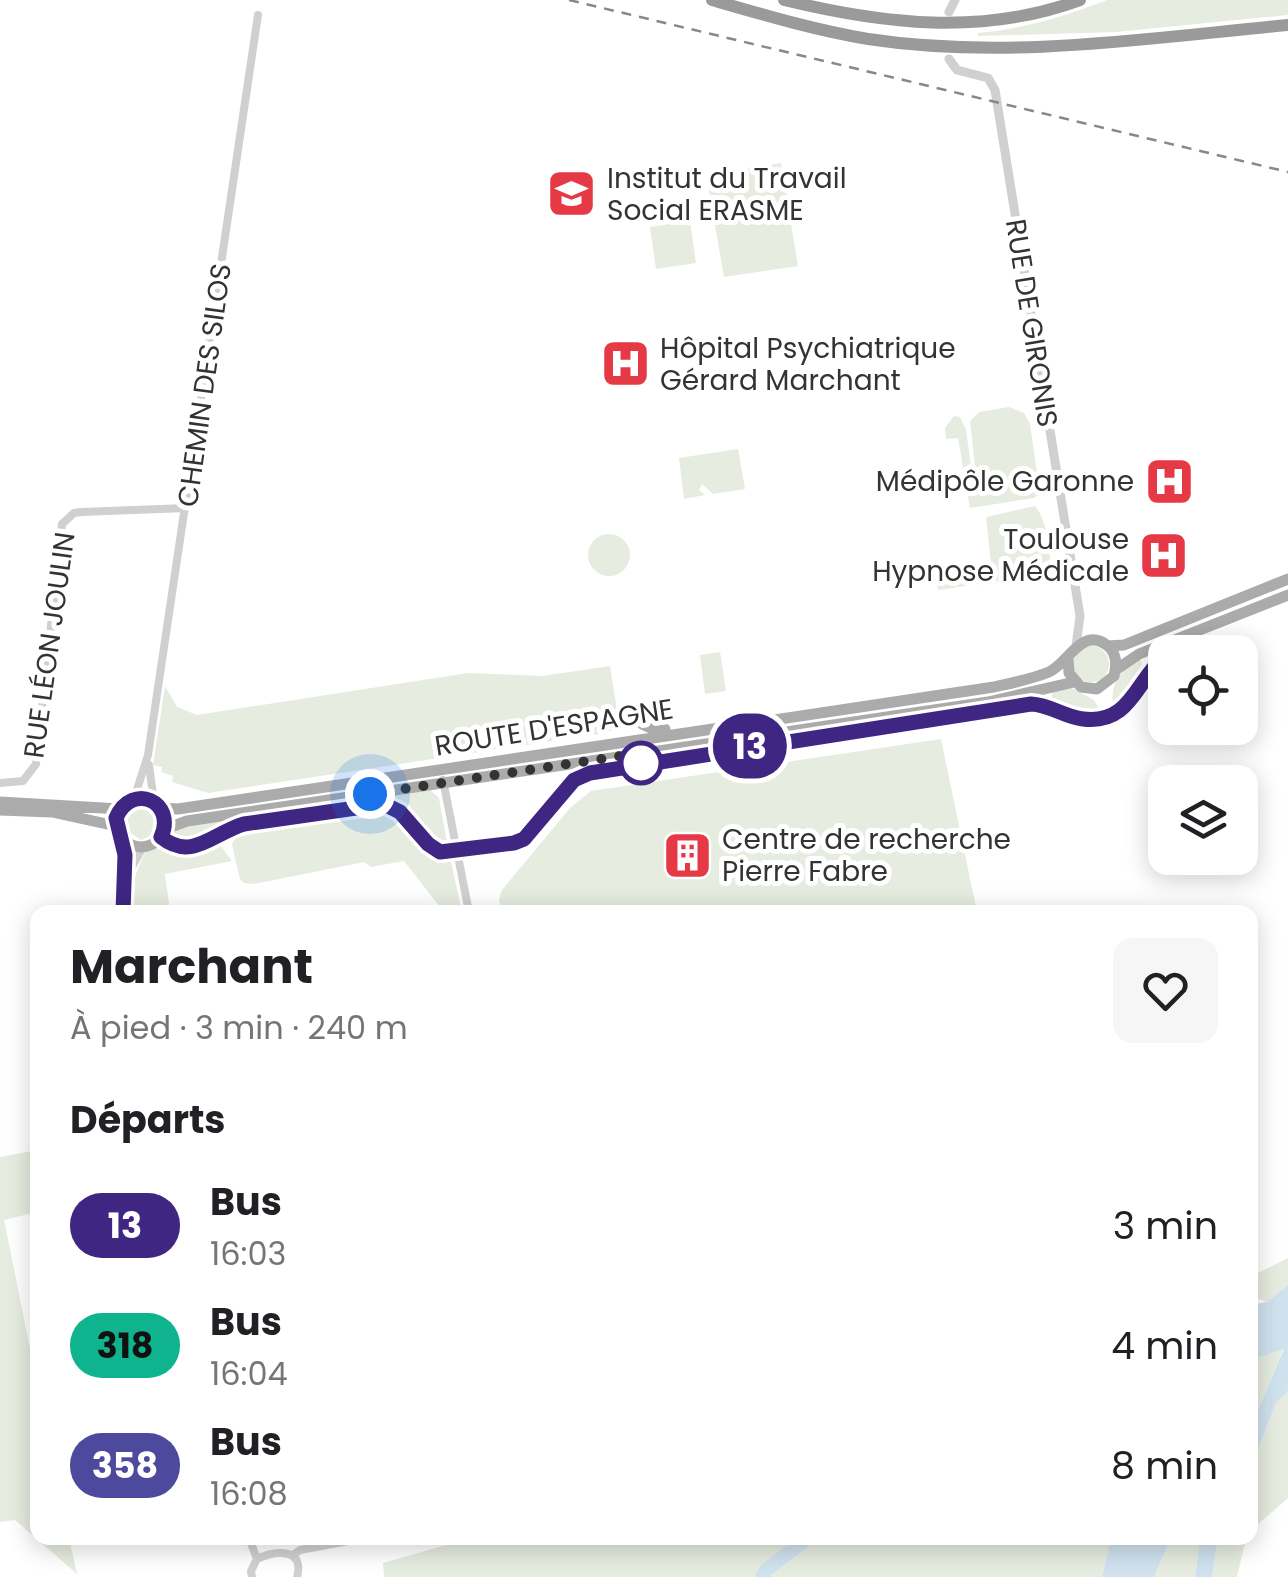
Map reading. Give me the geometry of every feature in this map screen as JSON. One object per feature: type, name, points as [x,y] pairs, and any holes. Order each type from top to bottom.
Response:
[{"type":"highway","points":[[712,0],[834,32],[943,46],[1079,44],[1288,25]]},
{"type":"highway","points":[[784,0],[872,18],[971,24],[1018,19],[1080,0]]},
{"type":"main road","points":[[1103,644],[1115,656],[1116,668],[1110,682],[1097,689],[1081,687],[1067,668],[1076,646],[1103,644],[1124,645],[1288,580]]},
{"type":"main road","points":[[1116,668],[1139,654],[1288,594]]},
{"type":"main road","name":"ROUTE D'ESPAGNE","points":[[165,829],[187,821],[724,726],[994,687],[1052,671],[1068,658]]},
{"type":"main road","name":"ROUTE D'ESPAGNE","points":[[157,805],[178,808],[442,776],[988,702],[1074,682]]},
{"type":"main road","points":[[642,724],[654,730],[724,726]]},
{"type":"main road","points":[[134,799],[157,805],[165,829],[153,844],[143,848],[122,839],[116,826],[120,810],[134,799]]},
{"type":"main road","points":[[0,802],[120,810]]},
{"type":"main road","points":[[0,810],[52,812],[116,826]]},
{"type":"street","points":[[949,12],[956,0]]},
{"type":"street","name":"CHEMIN DES SILOS","points":[[134,799],[148,755],[258,15]]},
{"type":"street","name":"RUE DE GIRONIS","points":[[948,59],[957,70],[988,78],[996,90],[1080,616],[1076,646]]},
{"type":"street","name":"RUE LÉON JOULIN","points":[[0,783],[23,781],[36,764],[62,524],[81,512],[186,508]]},
{"type":"street","name":"RUE LÉON JOULIN","points":[[162,511],[184,521]]},
{"type":"street","name":"RUE DE GIRONIS","points":[[1080,616],[1103,644]]},
{"type":"street","name":"CHEMIN DES SILOS","points":[[148,755],[157,805]]},
{"type":"street","points":[[442,776],[468,905]]},
{"type":"street","points":[[122,839],[123,905]]},
{"type":"street","points":[[124,882],[143,848]]},
{"type":"street","points":[[252,1545],[257,1558],[252,1577]]},
{"type":"street","points":[[293,1556],[300,1550],[327,1545]]},
{"type":"street","points":[[257,1558],[279,1552],[293,1556],[300,1564],[298,1577]]},
{"type":"shaded area","points":[[1107,0],[1288,0],[1288,15],[1115,32],[978,36],[1044,21]]},
{"type":"shaded area","points":[[781,163],[798,266],[724,277],[706,174]]},
{"type":"shaded area","points":[[690,221],[696,263],[656,269],[650,227]]},
{"type":"shaded area","points":[[1009,407],[1024,413],[1030,424],[1040,493],[1034,498],[970,508],[958,438],[946,439],[945,428],[954,416],[960,417],[966,430],[971,466],[975,466],[970,421],[979,412]]},
{"type":"shaded area","points":[[738,449],[745,489],[713,494],[702,484],[699,490],[705,495],[684,499],[679,458]]},
{"type":"shaded area","points":[[1035,506],[1048,538],[1048,574],[938,590],[937,583],[981,575],[991,564],[986,517]]},
{"type":"shaded area","points":[[609,534],[624,540],[630,555],[624,570],[609,576],[594,570],[588,555],[594,540]]},
{"type":"shaded area","points":[[1091,646],[1103,652],[1109,664],[1103,676],[1091,682],[1079,676],[1073,664],[1079,652]]},
{"type":"shaded area","points":[[720,652],[726,691],[705,694],[700,655]]},
{"type":"shaded area","points":[[1139,658],[1145,669],[1133,693],[1114,710],[1117,680]]},
{"type":"shaded area","points":[[610,666],[618,717],[616,728],[605,733],[208,793],[172,782],[173,776],[153,765],[165,686],[177,707],[197,715],[468,673],[542,676]]},
{"type":"shaded area","points":[[1072,688],[1094,700],[1102,714],[1080,714],[1052,702],[1052,690]]},
{"type":"shaded area","points":[[941,739],[976,905],[500,905],[502,890],[570,808],[591,791]]},
{"type":"shaded area","points":[[430,790],[439,798],[448,848],[429,838],[400,808],[380,801],[234,822],[188,843],[168,834],[180,826]]},
{"type":"shaded area","points":[[136,803],[148,804],[158,819],[152,835],[141,840],[122,827],[124,812]]},
{"type":"shaded area","points":[[379,809],[399,819],[430,850],[450,857],[460,905],[439,905],[404,861],[371,867],[364,862],[244,883],[232,845],[237,831]]},
{"type":"shaded area","points":[[220,845],[232,861],[165,874],[169,905],[131,905],[130,888],[145,852],[156,848],[183,854]]},
{"type":"shaded area","points":[[30,1151],[30,1214],[4,1220],[30,1348],[30,1533],[15,1520],[0,1522],[0,1157]]},
{"type":"shaded area","points":[[1288,1258],[1288,1285],[1267,1302],[1258,1299],[1258,1273]]},
{"type":"shaded area","points":[[1284,1348],[1258,1409],[1258,1357]]},
{"type":"shaded area","points":[[1288,1391],[1288,1498],[1258,1524],[1258,1449],[1276,1403]]},
{"type":"shaded area","points":[[44,1545],[71,1545],[77,1574]]},
{"type":"shaded area","points":[[446,1545],[1109,1545],[1102,1577],[384,1577],[383,1563]]},
{"type":"shaded area","points":[[1168,1545],[1199,1545],[1195,1577],[1154,1577]]},
{"type":"shaded area","points":[[1217,1545],[1244,1545],[1237,1577],[1212,1577]]},
{"type":"water","points":[[1288,1285],[1288,1391],[1276,1403],[1258,1449],[1258,1409],[1284,1349],[1258,1357],[1258,1304],[1267,1302]]},
{"type":"water","points":[[1109,1545],[1168,1545],[1154,1577],[1102,1577]]},
{"type":"water","points":[[1199,1545],[1217,1545],[1212,1577],[1195,1577]]},
{"type":"waterway","points":[[762,1577],[799,1545]]},
{"type":"railway","points":[[569,0],[1288,172]]},
{"type":"bus line","name":"13","points":[[122,905],[125,855],[116,818],[126,803],[134,799],[144,798],[160,808],[165,821],[161,837],[182,848],[203,844],[244,824],[384,804],[403,815],[432,848],[450,852],[524,839],[574,780],[590,773],[1031,704],[1050,706],[1076,718],[1097,719],[1128,706],[1148,673]]},
{"type":"place","name":"Institut du Travail Social ERASME","points":[[572,194]]},
{"type":"place","name":"Hôpital Psychiatrique Gérard Marchant","points":[[625,364]]},
{"type":"place","name":"Médipôle Garonne","points":[[1169,481]]},
{"type":"place","name":"Toulouse Hypnose Médicale","points":[[1164,555]]},
{"type":"place","name":"Centre de recherche Pierre Fabre","points":[[687,855]]},
{"type":"route","points":[[370,794],[634,754],[641,763]]}]
